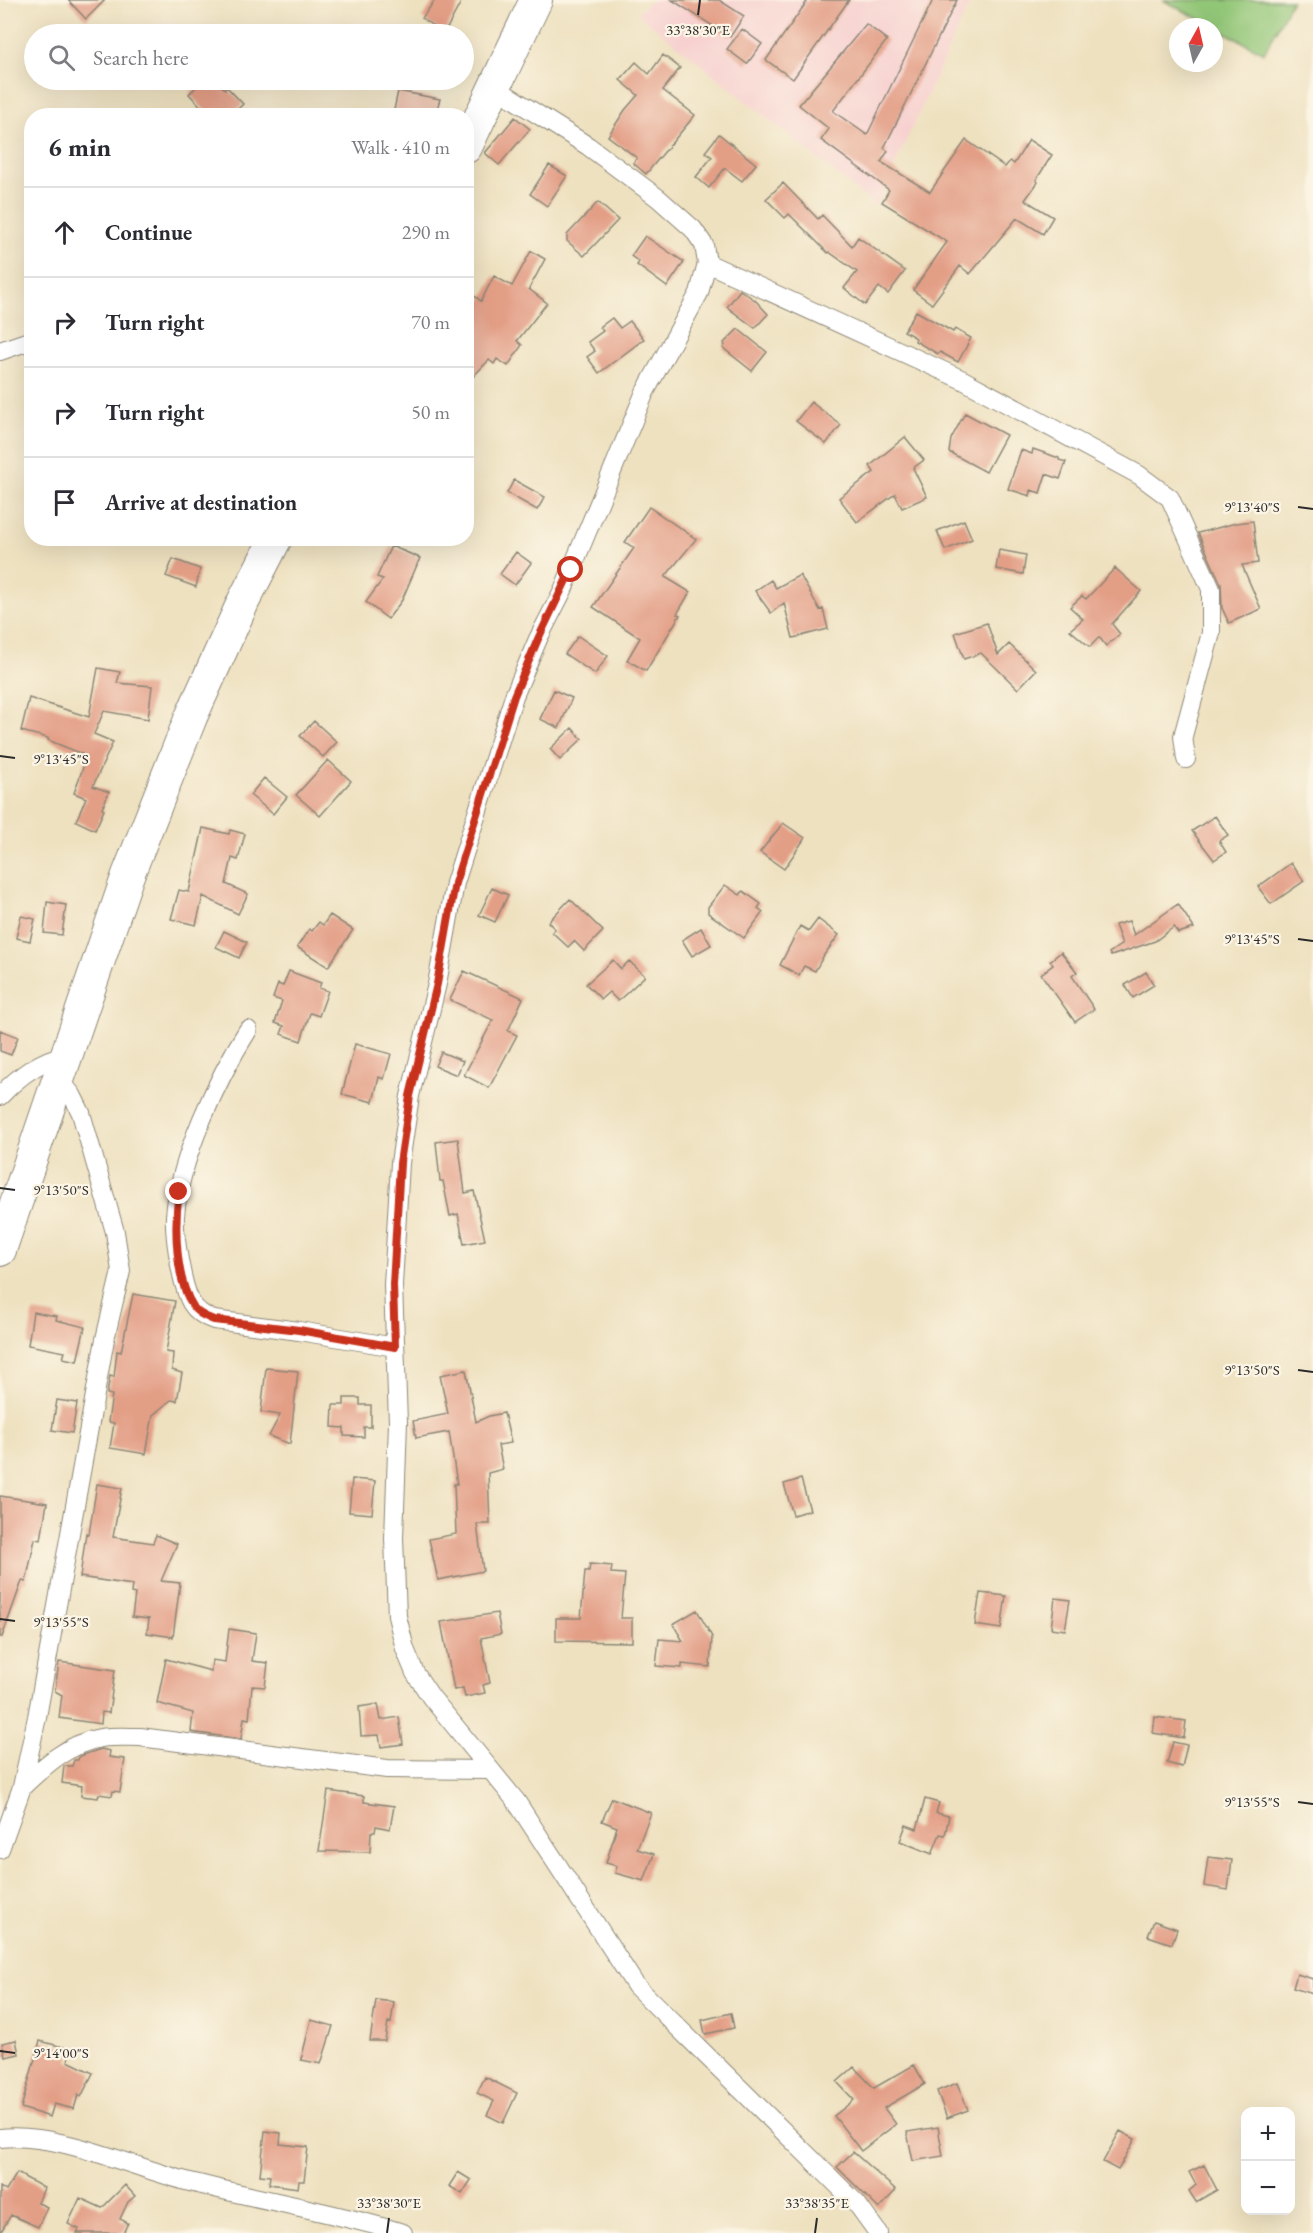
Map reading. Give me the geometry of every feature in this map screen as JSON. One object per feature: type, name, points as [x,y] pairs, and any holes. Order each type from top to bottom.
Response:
[{"type":"highway","points":[[474,130],[536,0]]},
{"type":"highway","points":[[0,1250],[11,1196],[64,1066],[110,924],[158,799],[218,657],[272,546]]},
{"type":"street","points":[[494,87],[588,146],[658,198],[693,229],[704,245],[707,263],[699,293],[645,392],[563,590],[538,639],[514,696],[498,752],[461,860],[453,894],[437,984],[410,1096],[400,1163],[393,1285],[399,1422],[394,1538],[397,1616],[405,1649],[431,1697],[516,1801],[636,1986],[857,2204],[878,2233]]},
{"type":"street","points":[[707,263],[963,380],[1139,475],[1170,498],[1211,589],[1211,633],[1183,736],[1186,759]]},
{"type":"street","points":[[0,351],[24,343]]},
{"type":"street","points":[[248,1030],[227,1065],[212,1098],[191,1152],[179,1192],[175,1217],[178,1255],[186,1290],[195,1309],[203,1316],[214,1320],[299,1330],[395,1347]]},
{"type":"street","points":[[0,1096],[35,1065],[64,1066],[72,1095],[81,1113],[115,1232],[121,1271],[105,1339],[37,1717],[22,1787],[0,1849]]},
{"type":"street","points":[[22,1787],[43,1767],[69,1748],[101,1738],[140,1737],[387,1769],[489,1770]]},
{"type":"street","points":[[0,2138],[20,2136],[49,2141],[189,2181],[327,2212],[403,2233]]},
{"type":"shaded area","points":[[653,0],[971,0],[876,206],[637,13]]},
{"type":"green space","points":[[1163,0],[1292,0],[1264,53],[1223,31],[1223,18],[1197,18]]},
{"type":"building","points":[[68,0],[105,0],[86,19]]},
{"type":"building","points":[[435,0],[462,0],[449,24],[430,24],[422,18]]},
{"type":"building","points":[[672,0],[719,0],[744,16],[730,37]]},
{"type":"building","points":[[808,0],[849,0],[793,79],[766,60]]},
{"type":"building","points":[[933,0],[957,0],[884,148],[888,151],[881,162],[930,192],[966,140],[1005,167],[1010,161],[1014,164],[1029,140],[1052,155],[1036,180],[1038,182],[1025,200],[1053,217],[1043,234],[1017,218],[970,274],[960,266],[932,304],[913,290],[947,242],[882,202],[889,190],[821,140],[829,129],[799,105],[866,24],[887,40],[833,111],[867,135]]},
{"type":"building","points":[[742,29],[762,44],[747,64],[727,49]]},
{"type":"building","points":[[663,55],[680,68],[663,90],[695,115],[646,174],[633,163],[637,158],[608,136],[638,95],[620,80],[636,62],[649,74]]},
{"type":"building","points":[[193,90],[230,90],[243,104],[239,108],[202,108],[189,94]]},
{"type":"building","points":[[398,91],[440,99],[437,108],[394,108]]},
{"type":"building","points":[[515,117],[530,129],[499,165],[485,153]]},
{"type":"building","points":[[719,134],[756,164],[742,181],[725,168],[709,188],[696,177],[712,157],[705,152]]},
{"type":"building","points":[[549,165],[567,176],[547,206],[530,194]]},
{"type":"building","points":[[783,183],[818,219],[822,215],[852,246],[858,237],[905,271],[888,294],[879,287],[865,305],[844,288],[857,272],[828,253],[789,214],[785,218],[766,199]]},
{"type":"building","points":[[598,202],[618,220],[584,256],[567,241],[567,235]]},
{"type":"building","points":[[645,236],[684,262],[667,287],[637,265],[639,262],[631,256]]},
{"type":"building","points":[[531,251],[545,259],[529,289],[547,303],[517,341],[522,345],[508,366],[497,359],[494,364],[489,360],[474,376],[474,296],[481,301],[494,276],[512,286]]},
{"type":"building","points":[[740,290],[755,300],[768,314],[755,328],[727,307]]},
{"type":"building","points":[[916,311],[953,332],[955,329],[971,338],[958,362],[915,341],[916,338],[904,331]]},
{"type":"building","points":[[612,318],[620,328],[630,321],[644,339],[599,373],[587,357],[595,351],[588,342],[603,331],[600,327]]},
{"type":"building","points":[[738,329],[767,352],[752,371],[723,348],[724,343]]},
{"type":"building","points":[[811,402],[841,425],[826,444],[796,421]]},
{"type":"building","points":[[965,413],[1006,435],[986,472],[949,452],[951,439]]},
{"type":"building","points":[[905,437],[924,460],[913,468],[927,497],[902,508],[895,494],[857,522],[839,498],[874,472],[870,466]]},
{"type":"building","points":[[1033,449],[1066,462],[1060,479],[1046,474],[1040,493],[1031,490],[1030,496],[1008,489],[1021,450],[1032,454]]},
{"type":"building","points":[[514,480],[545,497],[537,510],[507,493]]},
{"type":"building","points":[[649,507],[696,539],[665,577],[690,592],[677,614],[680,615],[646,671],[627,660],[640,638],[593,607],[634,548],[625,542]]},
{"type":"building","points":[[964,520],[972,539],[945,550],[937,531]]},
{"type":"building","points":[[1253,521],[1258,563],[1242,565],[1261,609],[1229,623],[1222,608],[1221,584],[1198,533]]},
{"type":"building","points":[[391,546],[420,558],[402,600],[388,619],[366,602],[383,579],[377,577]]},
{"type":"building","points":[[999,550],[1026,555],[1023,574],[996,569]]},
{"type":"building","points":[[516,552],[531,563],[515,585],[500,574]]},
{"type":"building","points":[[173,559],[200,569],[196,587],[166,576]]},
{"type":"building","points":[[1115,568],[1141,591],[1112,624],[1120,634],[1106,646],[1099,637],[1090,647],[1070,630],[1083,619],[1070,607],[1082,596],[1086,599]]},
{"type":"building","points":[[800,575],[820,610],[823,609],[828,629],[793,638],[784,603],[771,613],[755,591],[771,580],[776,588]]},
{"type":"building","points":[[987,623],[998,655],[1009,644],[1036,670],[1018,689],[981,653],[964,659],[955,633]]},
{"type":"building","points":[[578,636],[608,656],[595,674],[565,654]]},
{"type":"building","points":[[98,668],[120,672],[117,683],[152,686],[148,719],[104,711],[94,734],[113,742],[93,786],[109,792],[95,830],[76,821],[86,798],[74,793],[87,756],[48,740],[48,738],[21,731],[29,698],[89,717]]},
{"type":"building","points":[[554,690],[572,698],[559,728],[540,719]]},
{"type":"building","points":[[314,721],[337,742],[323,757],[300,736]]},
{"type":"building","points":[[572,728],[582,739],[560,760],[550,749]]},
{"type":"building","points":[[328,760],[351,781],[320,816],[296,795]]},
{"type":"building","points":[[264,778],[287,797],[273,814],[250,795]]},
{"type":"building","points":[[1215,816],[1228,835],[1219,841],[1226,852],[1214,860],[1192,831]]},
{"type":"building","points":[[783,823],[805,838],[784,869],[760,852]]},
{"type":"building","points":[[203,828],[229,834],[230,830],[245,834],[238,860],[232,858],[226,884],[248,894],[238,914],[203,896],[196,925],[171,919],[179,890],[189,892]]},
{"type":"building","points":[[1291,863],[1304,881],[1271,904],[1258,887]]},
{"type":"building","points":[[725,885],[740,895],[743,891],[761,904],[758,908],[763,912],[744,938],[708,913],[708,907]]},
{"type":"building","points":[[492,888],[508,895],[495,922],[479,915]]},
{"type":"building","points":[[570,899],[603,931],[584,951],[574,941],[568,947],[552,932],[555,929],[548,922]]},
{"type":"building","points":[[47,902],[66,905],[62,935],[44,933]]},
{"type":"building","points":[[1178,904],[1194,928],[1178,933],[1174,927],[1155,941],[1111,956],[1109,953],[1122,944],[1115,925],[1129,921],[1134,935]]},
{"type":"building","points":[[330,915],[353,930],[328,967],[297,947],[309,929],[312,931],[319,922],[323,925]]},
{"type":"building","points":[[21,916],[35,919],[30,941],[16,938]]},
{"type":"building","points":[[818,919],[839,935],[815,971],[804,966],[799,975],[780,965],[800,926],[809,931]]},
{"type":"building","points":[[701,928],[711,945],[692,956],[682,940]]},
{"type":"building","points":[[224,931],[247,942],[239,958],[216,947]]},
{"type":"building","points":[[1061,952],[1077,972],[1072,976],[1094,1009],[1075,1022],[1041,974],[1053,965],[1050,961]]},
{"type":"building","points":[[613,960],[621,969],[629,961],[645,976],[618,1001],[609,992],[601,999],[586,984]]},
{"type":"building","points":[[289,971],[321,983],[319,988],[328,991],[319,1016],[310,1013],[301,1041],[281,1034],[284,1026],[275,1023],[282,1001],[273,998],[278,984],[283,986]]},
{"type":"building","points":[[464,971],[523,998],[508,1031],[517,1035],[489,1088],[464,1075],[493,1020],[450,1000]]},
{"type":"building","points":[[1146,972],[1154,985],[1133,998],[1125,985]]},
{"type":"building","points":[[0,1030],[18,1037],[11,1055],[0,1051]]},
{"type":"building","points":[[355,1044],[391,1054],[384,1079],[379,1077],[373,1102],[342,1094]]},
{"type":"building","points":[[441,1052],[463,1061],[457,1075],[435,1066]]},
{"type":"building","points":[[458,1139],[465,1193],[474,1191],[485,1240],[464,1244],[458,1214],[450,1216],[443,1181],[440,1181],[436,1142]]},
{"type":"building","points":[[133,1294],[175,1301],[166,1352],[173,1353],[172,1370],[182,1373],[177,1401],[171,1400],[153,1415],[146,1454],[110,1448],[114,1423],[108,1422],[112,1395],[107,1394],[110,1376],[114,1377],[117,1351],[121,1352]]},
{"type":"building","points":[[33,1312],[57,1316],[56,1320],[85,1327],[77,1361],[63,1358],[65,1352],[28,1345]]},
{"type":"building","points":[[266,1368],[298,1371],[290,1444],[269,1436],[280,1415],[261,1412]]},
{"type":"building","points":[[466,1370],[476,1422],[504,1413],[511,1443],[498,1445],[503,1469],[488,1473],[490,1524],[477,1524],[483,1571],[438,1580],[429,1539],[456,1534],[454,1484],[457,1484],[449,1432],[416,1438],[413,1421],[448,1414],[440,1375]]},
{"type":"building","points":[[344,1398],[360,1398],[360,1405],[371,1405],[371,1427],[364,1427],[364,1437],[344,1436],[344,1428],[332,1427],[333,1405],[344,1405]]},
{"type":"building","points":[[57,1400],[77,1403],[72,1433],[52,1430]]},
{"type":"building","points":[[352,1479],[375,1481],[372,1514],[349,1512]]},
{"type":"building","points":[[801,1479],[810,1510],[793,1515],[784,1484]]},
{"type":"building","points":[[97,1484],[122,1488],[113,1537],[153,1543],[156,1535],[177,1544],[161,1581],[180,1583],[173,1637],[147,1633],[149,1619],[132,1617],[135,1594],[131,1593],[132,1585],[80,1577],[86,1533],[89,1534]]},
{"type":"building","points":[[0,1496],[47,1503],[41,1540],[35,1539],[26,1582],[22,1581],[2,1637],[0,1637]]},
{"type":"building","points":[[590,1564],[612,1566],[611,1573],[625,1574],[621,1618],[632,1618],[632,1642],[556,1641],[556,1618],[581,1618],[585,1571],[589,1571]]},
{"type":"building","points":[[980,1593],[1006,1596],[1001,1629],[975,1625]]},
{"type":"building","points":[[1055,1598],[1070,1600],[1065,1630],[1051,1628]]},
{"type":"building","points":[[697,1610],[712,1637],[710,1667],[682,1664],[682,1668],[656,1666],[659,1639],[683,1641],[673,1624]]},
{"type":"building","points":[[497,1613],[501,1634],[481,1638],[490,1683],[483,1685],[485,1693],[465,1697],[463,1688],[454,1690],[441,1622]]},
{"type":"building","points":[[229,1629],[256,1633],[252,1661],[268,1663],[265,1687],[252,1686],[249,1719],[244,1718],[241,1739],[191,1732],[193,1713],[157,1703],[166,1659],[211,1671],[212,1660],[225,1662]]},
{"type":"building","points":[[59,1662],[115,1670],[109,1713],[102,1712],[101,1724],[59,1718],[62,1695],[55,1691]]},
{"type":"building","points":[[378,1704],[381,1720],[399,1717],[403,1744],[381,1747],[379,1735],[361,1736],[359,1707]]},
{"type":"building","points":[[1155,1717],[1186,1721],[1184,1738],[1153,1733]]},
{"type":"building","points":[[1173,1742],[1187,1745],[1182,1767],[1167,1763]]},
{"type":"building","points":[[101,1749],[110,1751],[109,1757],[125,1759],[120,1792],[113,1791],[112,1796],[99,1794],[98,1798],[81,1796],[82,1786],[62,1783],[64,1766],[72,1766],[74,1760],[78,1760],[79,1757]]},
{"type":"building","points":[[328,1791],[364,1796],[364,1802],[394,1806],[390,1829],[376,1826],[375,1832],[371,1832],[370,1852],[319,1851]]},
{"type":"building","points":[[612,1798],[651,1813],[637,1849],[654,1854],[644,1881],[615,1873],[617,1866],[606,1863],[617,1827],[602,1821]]},
{"type":"building","points":[[925,1799],[939,1803],[936,1813],[949,1816],[945,1835],[940,1834],[932,1854],[900,1841],[906,1825],[917,1829]]},
{"type":"building","points":[[1208,1857],[1232,1860],[1228,1890],[1204,1886]]},
{"type":"building","points":[[1154,1921],[1177,1929],[1172,1944],[1148,1936]]},
{"type":"building","points":[[1297,1974],[1313,1979],[1313,1994],[1293,1988]]},
{"type":"building","points":[[376,2000],[394,2002],[385,2041],[370,2041]]},
{"type":"building","points":[[731,2013],[734,2028],[705,2034],[702,2020]]},
{"type":"building","points":[[311,2020],[333,2026],[321,2064],[301,2060]]},
{"type":"building","points":[[16,2040],[19,2054],[5,2057],[2,2043]]},
{"type":"building","points":[[40,2041],[71,2049],[68,2061],[93,2073],[81,2097],[78,2095],[74,2109],[54,2104],[50,2117],[21,2108]]},
{"type":"building","points":[[914,2065],[925,2084],[884,2108],[896,2124],[861,2151],[834,2116],[854,2100],[837,2082],[854,2067],[874,2088]]},
{"type":"building","points":[[485,2077],[517,2093],[503,2123],[487,2115],[494,2101],[477,2093]]},
{"type":"building","points":[[957,2083],[968,2110],[947,2118],[937,2091]]},
{"type":"building","points":[[938,2127],[943,2156],[913,2161],[907,2132]]},
{"type":"building","points":[[265,2131],[281,2133],[280,2144],[308,2147],[304,2181],[299,2181],[298,2188],[269,2184],[270,2176],[260,2175]]},
{"type":"building","points":[[1120,2131],[1135,2139],[1118,2170],[1103,2162]]},
{"type":"building","points":[[853,2152],[896,2190],[879,2209],[837,2167]]},
{"type":"building","points":[[1204,2165],[1217,2190],[1196,2202],[1189,2191],[1196,2185],[1189,2172]]},
{"type":"building","points":[[458,2172],[471,2180],[462,2194],[449,2186]]},
{"type":"building","points":[[17,2173],[44,2188],[38,2203],[47,2207],[38,2227],[11,2215],[0,2233],[0,2187],[6,2191]]},
{"type":"building","points":[[125,2185],[135,2196],[128,2202],[120,2219],[128,2223],[123,2233],[77,2233],[79,2229],[68,2224],[80,2198],[102,2208]]},
{"type":"route","points":[[179,1192],[175,1217],[178,1255],[186,1290],[195,1309],[203,1316],[214,1320],[299,1330],[395,1347],[393,1285],[400,1163],[410,1096],[437,984],[455,883],[514,696],[571,570]]}]
